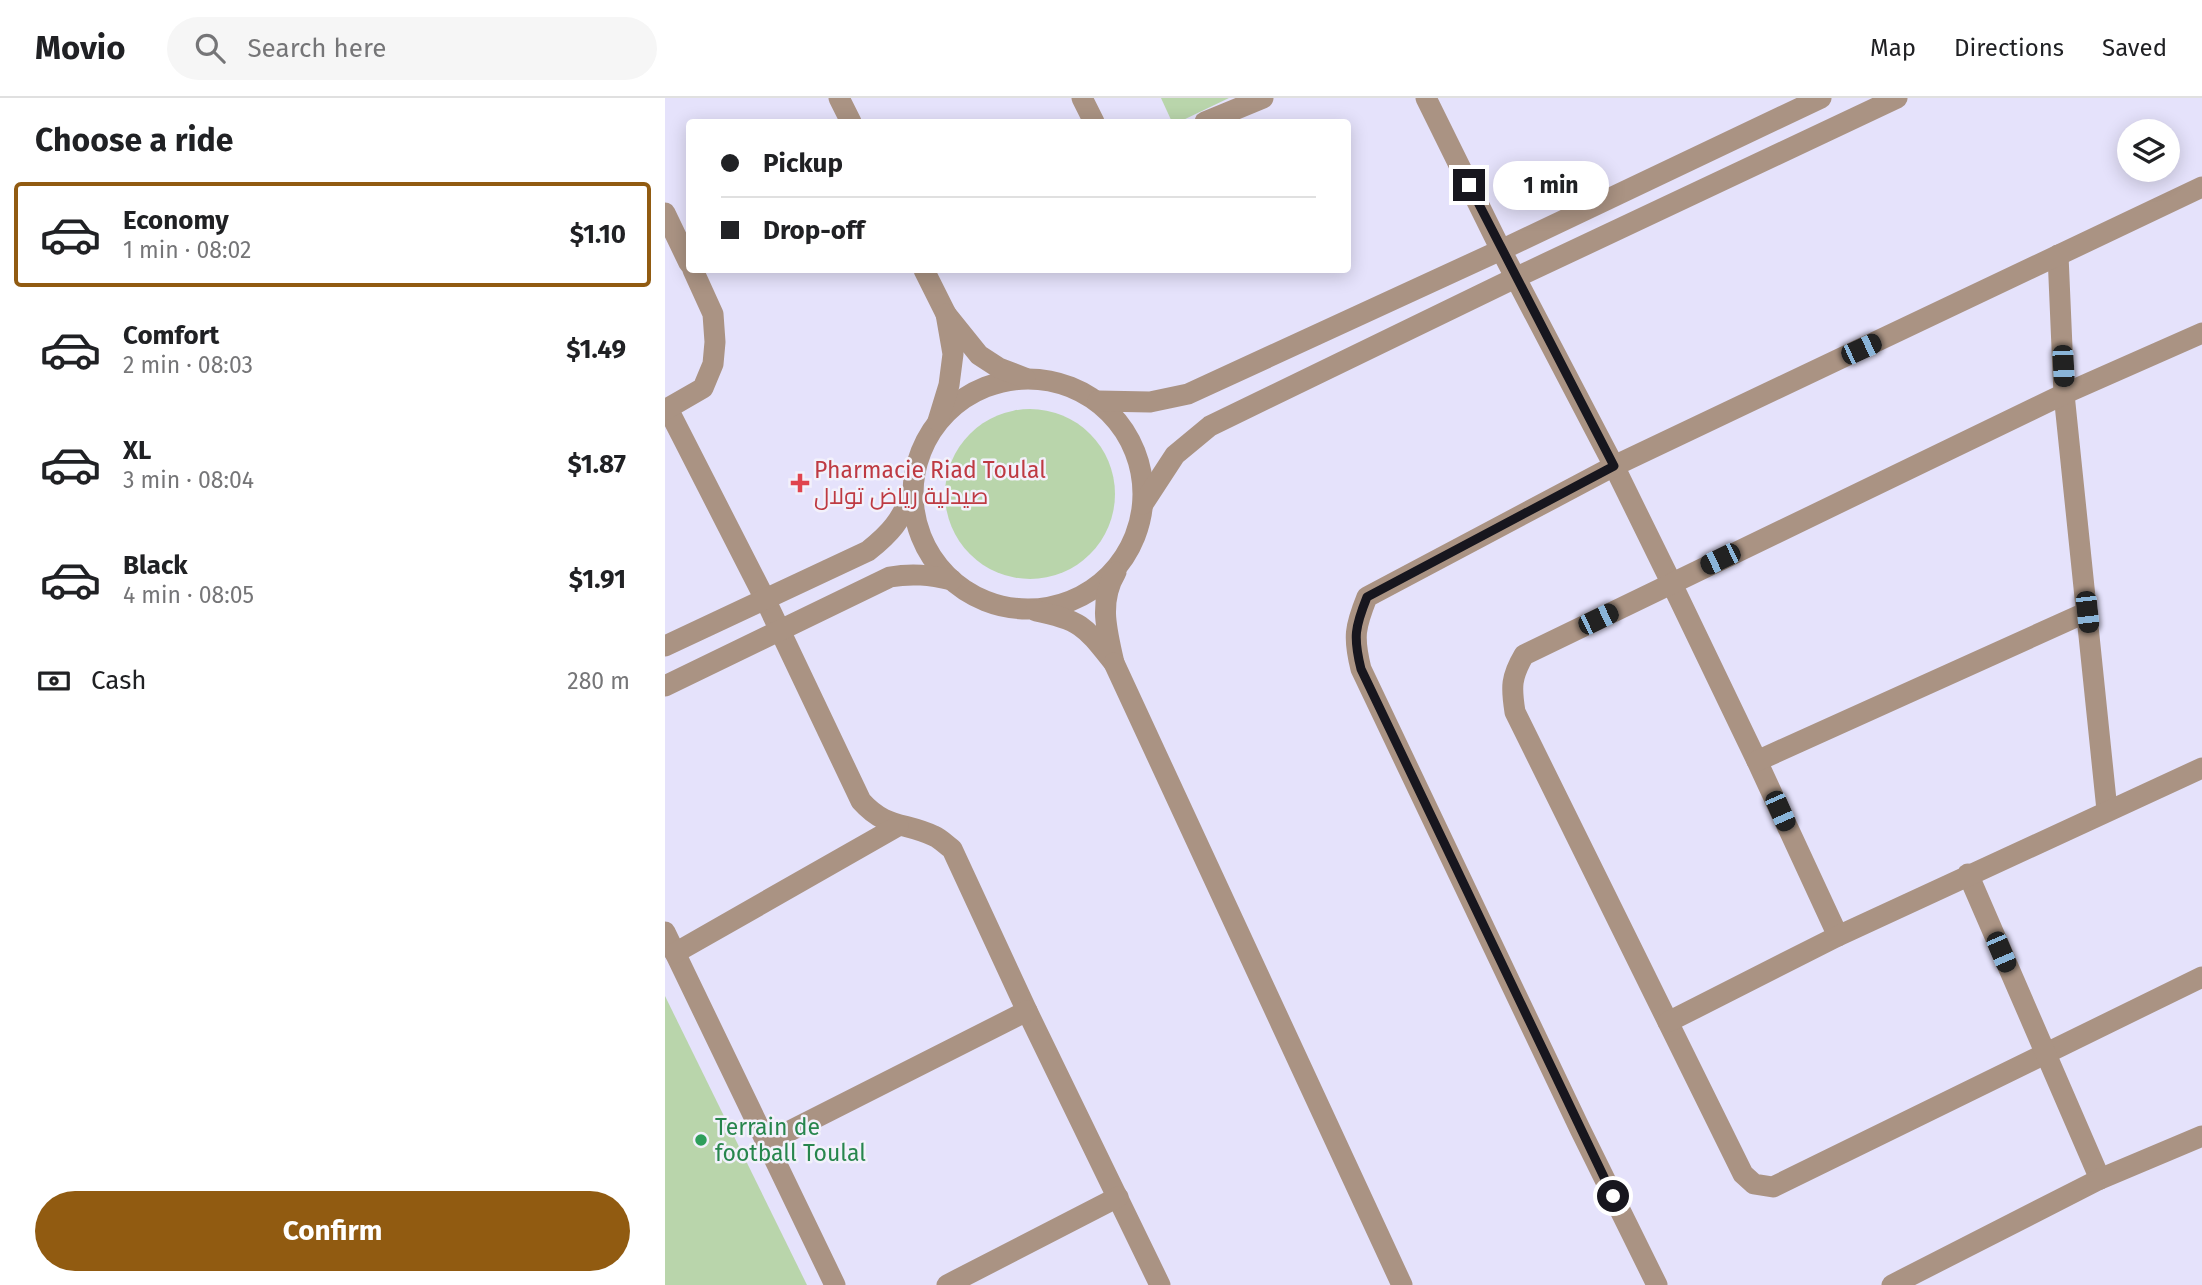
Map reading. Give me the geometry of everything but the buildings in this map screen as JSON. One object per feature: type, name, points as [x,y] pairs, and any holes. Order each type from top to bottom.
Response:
[{"type":"street","points":[[839,98],[850,119]]},
{"type":"street","points":[[1082,98],[1092,119]]},
{"type":"street","points":[[1212,119],[1263,98]]},
{"type":"street","points":[[1426,98],[1671,582],[1837,936]]},
{"type":"street","points":[[1098,401],[1150,402],[1188,394],[1822,98]]},
{"type":"street","points":[[1143,504],[1175,455],[1210,425],[1898,98]]},
{"type":"street","points":[[1657,1285],[1367,681],[1354,643],[1367,597],[1614,466],[2202,187]]},
{"type":"street","points":[[665,213],[686,256]]},
{"type":"street","points":[[2058,255],[2064,394],[2107,810]]},
{"type":"street","points":[[694,273],[713,314],[713,364],[702,388],[666,410],[765,599],[861,801],[872,813],[898,826],[936,837],[952,849],[1160,1285]]},
{"type":"street","points":[[926,273],[946,314],[979,355],[999,368],[1025,378],[1064,384],[1098,401],[1119,422],[1134,447],[1142,475],[1143,504],[1136,534],[1110,582],[1106,598],[1104,620],[1114,663],[1402,1285]]},
{"type":"street","points":[[665,646],[868,551],[901,519],[912,492],[919,454],[938,422],[949,385],[953,354],[946,314]]},
{"type":"street","points":[[2202,333],[2064,394],[1524,655],[1514,673],[1511,691],[1515,712],[1743,1174],[1754,1184],[1773,1186],[2202,977]]},
{"type":"street","points":[[938,422],[972,394],[992,384],[1025,378]]},
{"type":"street","points":[[912,492],[915,517],[923,540],[935,562],[952,580],[974,595],[998,605],[1051,614],[1086,628],[1114,663]]},
{"type":"street","points":[[1024,609],[1052,606],[1079,597],[1103,582],[1122,561]]},
{"type":"street","points":[[665,686],[890,577],[911,574],[952,580]]},
{"type":"street","points":[[1757,761],[2087,612]]},
{"type":"street","points":[[1668,1022],[1837,936],[2202,768]]},
{"type":"street","points":[[675,953],[898,826]]},
{"type":"street","points":[[1968,874],[2100,1180]]},
{"type":"street","points":[[665,932],[835,1285]]},
{"type":"street","points":[[766,1143],[1027,1011]]},
{"type":"street","points":[[1892,1285],[2100,1180],[2202,1136]]},
{"type":"street","points":[[947,1285],[1118,1197]]},
{"type":"green space","points":[[1161,98],[1229,98],[1185,119],[1171,119]]},
{"type":"green space","points":[[1030,409],[1062,416],[1090,434],[1108,462],[1115,494],[1108,526],[1090,554],[1062,572],[1030,579],[998,572],[970,554],[952,526],[945,494],[952,462],[970,434],[998,416]]},
{"type":"green space","name":"Terrain de football Toulal","points":[[665,996],[807,1285],[665,1285]]},
{"type":"place","name":"Pharmacie Riad Toulal صيدلية رياض تولال","points":[[800,483]]},
{"type":"place","name":"Terrain de football Toulal","points":[[701,1140]]},
{"type":"route","points":[[1469,185],[1614,466],[1367,597],[1354,643],[1361,669],[1613,1196]]}]
